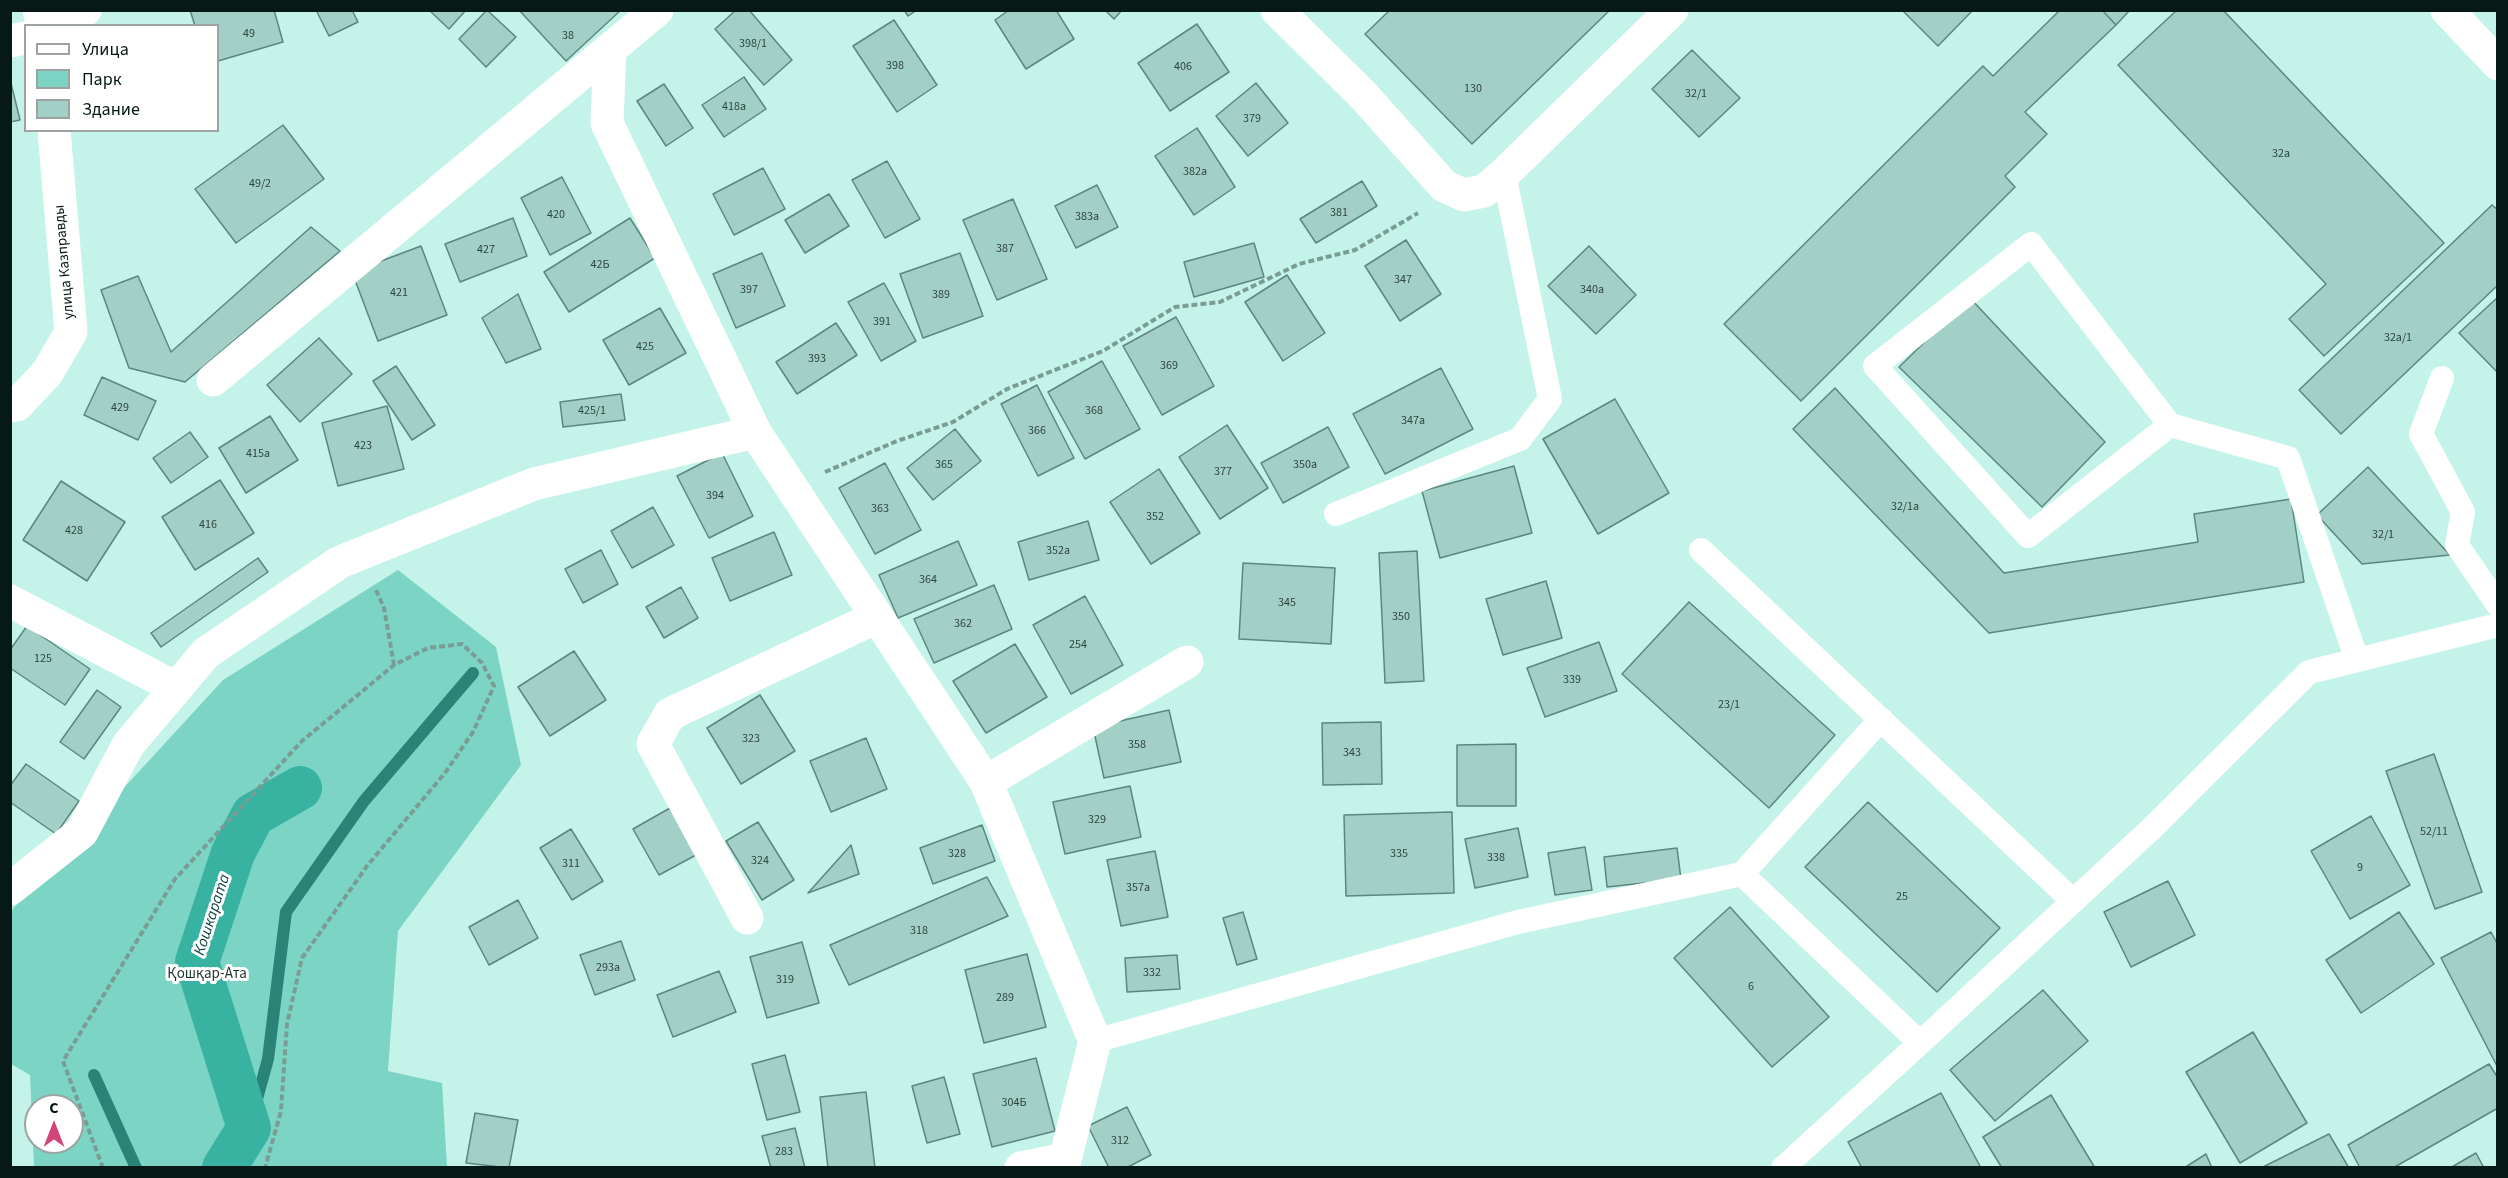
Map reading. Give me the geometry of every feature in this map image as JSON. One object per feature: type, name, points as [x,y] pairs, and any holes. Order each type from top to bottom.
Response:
[{"type":"street","points":[[64,24],[85,10]]},
{"type":"street","points":[[213,380],[657,10]]},
{"type":"street","points":[[1276,10],[1363,95],[1444,186],[1464,195],[1484,191],[1504,174],[1672,10]]},
{"type":"street","points":[[2447,10],[2498,64]]},
{"type":"street","points":[[610,50],[607,123],[755,432],[986,783],[1095,1041],[1064,1163],[1021,1167]]},
{"type":"street","name":"улица Казправды","points":[[10,406],[17,405],[47,373],[71,332],[54,132]]},
{"type":"street","points":[[10,889],[82,832],[128,745],[206,653],[340,562],[534,484],[755,432]]},
{"type":"street","points":[[10,601],[176,688]]},
{"type":"street","points":[[747,918],[653,744],[670,714],[877,617]]},
{"type":"street","points":[[986,783],[1187,662]]},
{"type":"lane","points":[[1336,514],[1520,439],[1551,399],[1504,174]]},
{"type":"lane","points":[[2170,424],[2028,536],[1875,366],[2031,244],[2170,424],[2288,458],[2358,660]]},
{"type":"lane","points":[[2442,378],[2421,434],[2463,512],[2457,544],[2498,605]]},
{"type":"lane","points":[[1701,550],[2073,901]]},
{"type":"lane","points":[[1783,1167],[2150,830],[2308,672],[2498,625]]},
{"type":"lane","points":[[1095,1041],[1518,922],[1742,874],[1881,719]]},
{"type":"lane","points":[[1742,874],[1920,1043]]},
{"type":"path","points":[[792,488],[897,441],[953,422],[1007,389],[1103,351],[1175,307],[1220,302],[1299,264],[1355,250],[1418,213],[1444,186]]},
{"type":"path","points":[[376,548],[369,575],[384,608],[394,664]]},
{"type":"path","points":[[103,1167],[63,1061],[83,1025],[175,879],[302,741],[394,664],[428,648],[462,644],[483,663],[494,686],[473,732],[445,773],[367,866],[302,958],[287,1024],[281,1111],[265,1167]]},
{"type":"green space","name":"Қошқар-Ата","points":[[398,570],[496,647],[521,765],[398,931],[388,1071],[442,1083],[447,1167],[34,1167],[33,1154],[84,1154],[84,1094],[31,1094],[30,1075],[11,1064],[10,912],[223,680]]},
{"type":"building","points":[[190,10],[274,10],[283,42],[219,61],[219,24],[194,24]]},
{"type":"building","points":[[316,10],[352,10],[358,22],[329,36]]},
{"type":"building","points":[[429,10],[466,10],[449,29]]},
{"type":"building","points":[[487,10],[516,37],[486,67],[459,39]]},
{"type":"building","points":[[519,10],[621,10],[566,61]]},
{"type":"building","points":[[736,10],[749,10],[792,60],[764,85],[715,29]]},
{"type":"building","points":[[904,10],[917,10],[908,16]]},
{"type":"building","points":[[1009,10],[1056,10],[1074,39],[1026,69],[995,20]]},
{"type":"building","points":[[1105,10],[1122,10],[1114,19]]},
{"type":"building","points":[[1390,10],[1610,10],[1472,144],[1365,34]]},
{"type":"building","points":[[1902,10],[1973,10],[1938,46]]},
{"type":"building","points":[[2060,10],[2102,10],[2116,25],[2025,112],[2047,134],[2005,176],[2015,187],[1801,401],[1724,324],[1983,66],[1993,76]]},
{"type":"building","points":[[2102,10],[2130,10],[2116,25]]},
{"type":"building","points":[[2177,10],[2223,10],[2444,243],[2324,356],[2289,319],[2326,284],[2118,65]]},
{"type":"building","points":[[894,20],[937,85],[897,112],[853,46]]},
{"type":"building","points":[[1197,24],[1229,72],[1170,111],[1138,63]]},
{"type":"building","points":[[1692,50],[1740,98],[1699,137],[1652,89]]},
{"type":"building","points":[[744,77],[766,109],[724,137],[702,105]]},
{"type":"building","points":[[10,79],[20,120],[10,122]]},
{"type":"building","points":[[1256,83],[1288,123],[1248,156],[1216,116]]},
{"type":"building","points":[[664,84],[693,128],[666,146],[637,101]]},
{"type":"building","points":[[283,125],[324,179],[236,243],[195,189]]},
{"type":"building","points":[[1197,128],[1235,187],[1194,215],[1155,156]]},
{"type":"building","points":[[887,161],[920,219],[885,238],[852,180]]},
{"type":"building","points":[[763,168],[785,209],[734,235],[713,194]]},
{"type":"building","points":[[562,177],[591,233],[550,255],[521,198]]},
{"type":"building","points":[[1362,181],[1377,206],[1316,243],[1300,219]]},
{"type":"building","points":[[1097,185],[1118,227],[1076,248],[1055,206]]},
{"type":"building","points":[[829,194],[849,226],[805,253],[785,220]]},
{"type":"building","points":[[1013,199],[1047,279],[997,300],[963,220]]},
{"type":"building","points":[[2492,205],[2498,210],[2498,285],[2341,434],[2299,390]]},
{"type":"building","points":[[513,218],[527,256],[460,282],[445,244]]},
{"type":"building","points":[[630,218],[655,258],[569,312],[544,272]]},
{"type":"building","points":[[311,227],[340,251],[185,382],[129,368],[101,290],[138,276],[171,352]]},
{"type":"building","points":[[1406,240],[1441,294],[1400,321],[1365,266]]},
{"type":"building","points":[[1254,243],[1264,277],[1194,297],[1184,262]]},
{"type":"building","points":[[421,246],[447,315],[378,341],[352,272]]},
{"type":"building","points":[[1589,246],[1636,295],[1596,334],[1548,286]]},
{"type":"building","points":[[762,253],[785,306],[736,328],[713,274]]},
{"type":"building","points":[[960,253],[983,316],[923,338],[900,274]]},
{"type":"building","points":[[1287,275],[1325,333],[1283,361],[1245,302]]},
{"type":"building","points":[[884,283],[916,341],[881,361],[848,302]]},
{"type":"building","points":[[518,294],[541,349],[506,363],[482,318]]},
{"type":"building","points":[[2498,297],[2498,373],[2459,333]]},
{"type":"building","points":[[1970,298],[2105,442],[2042,507],[1899,367]]},
{"type":"building","points":[[660,308],[686,353],[629,385],[603,340]]},
{"type":"building","points":[[1176,317],[1214,386],[1162,415],[1123,346]]},
{"type":"building","points":[[836,323],[857,355],[797,394],[776,362]]},
{"type":"building","points":[[319,338],[352,374],[300,422],[267,385]]},
{"type":"building","points":[[1102,361],[1140,429],[1085,459],[1048,392]]},
{"type":"building","points":[[396,366],[435,425],[412,440],[373,381]]},
{"type":"building","points":[[1441,368],[1473,429],[1385,474],[1353,414]]},
{"type":"building","points":[[102,377],[156,401],[138,440],[84,415]]},
{"type":"building","points":[[1037,385],[1074,458],[1038,476],[1001,404]]},
{"type":"building","points":[[1835,388],[2004,573],[2198,542],[2194,514],[2291,499],[2304,582],[1989,633],[1793,429]]},
{"type":"building","points":[[621,394],[625,420],[563,427],[560,402]]},
{"type":"building","points":[[1615,399],[1669,493],[1598,534],[1543,439]]},
{"type":"building","points":[[387,406],[404,469],[338,486],[322,423]]},
{"type":"building","points":[[270,416],[298,460],[246,493],[219,448]]},
{"type":"building","points":[[1227,425],[1268,488],[1220,519],[1179,457]]},
{"type":"building","points":[[1328,427],[1349,467],[1283,503],[1261,463]]},
{"type":"building","points":[[955,429],[981,461],[933,500],[907,468]]},
{"type":"building","points":[[190,432],[208,457],[171,483],[153,458]]},
{"type":"building","points":[[722,453],[753,516],[709,538],[677,476]]},
{"type":"building","points":[[885,463],[921,530],[875,554],[839,488]]},
{"type":"building","points":[[1514,466],[1532,533],[1440,558],[1422,491]]},
{"type":"building","points":[[2368,467],[2450,555],[2362,564],[2317,515]]},
{"type":"building","points":[[1159,469],[1200,533],[1151,564],[1110,502]]},
{"type":"building","points":[[220,480],[254,533],[195,570],[162,517]]},
{"type":"building","points":[[61,481],[125,522],[87,581],[23,540]]},
{"type":"building","points":[[653,507],[674,545],[632,568],[611,531]]},
{"type":"building","points":[[1088,521],[1099,560],[1029,580],[1018,542]]},
{"type":"building","points":[[774,532],[792,575],[730,601],[712,558]]},
{"type":"building","points":[[958,541],[977,585],[898,618],[879,575]]},
{"type":"building","points":[[601,550],[618,584],[583,603],[565,569]]},
{"type":"building","points":[[1417,551],[1424,681],[1385,683],[1379,553]]},
{"type":"building","points":[[258,558],[268,572],[161,647],[151,633]]},
{"type":"building","points":[[1243,563],[1335,568],[1331,644],[1239,639]]},
{"type":"building","points":[[1546,581],[1562,638],[1503,655],[1486,599]]},
{"type":"building","points":[[994,585],[1012,629],[934,663],[914,619]]},
{"type":"building","points":[[681,587],[698,618],[664,638],[646,607]]},
{"type":"building","points":[[1085,596],[1123,665],[1071,694],[1033,625]]},
{"type":"building","points":[[1689,602],[1835,735],[1769,808],[1622,674]]},
{"type":"building","points":[[27,626],[90,669],[65,705],[10,668],[10,650]]},
{"type":"building","points":[[1599,642],[1617,691],[1545,717],[1527,668]]},
{"type":"building","points":[[1015,644],[1047,697],[986,733],[953,681]]},
{"type":"building","points":[[574,651],[606,700],[550,736],[518,687]]},
{"type":"building","points":[[97,690],[121,707],[84,759],[60,742]]},
{"type":"building","points":[[760,695],[795,751],[741,784],[707,728]]},
{"type":"building","points":[[1169,710],[1181,762],[1104,778],[1093,727]]},
{"type":"building","points":[[1381,722],[1382,784],[1323,785],[1322,723]]},
{"type":"building","points":[[866,738],[887,789],[831,812],[810,761]]},
{"type":"building","points":[[1516,744],[1516,806],[1457,806],[1457,745]]},
{"type":"building","points":[[2434,754],[2482,892],[2435,909],[2386,771]]},
{"type":"building","points":[[26,764],[79,801],[56,834],[10,802],[10,786]]},
{"type":"building","points":[[1130,786],[1141,837],[1065,854],[1053,802]]},
{"type":"building","points":[[1868,802],[2000,928],[1937,992],[1805,867]]},
{"type":"building","points":[[670,808],[696,855],[659,875],[633,829]]},
{"type":"building","points":[[1452,812],[1454,893],[1346,896],[1344,815]]},
{"type":"building","points":[[2371,816],[2410,885],[2350,919],[2311,851]]},
{"type":"building","points":[[758,822],[794,880],[762,900],[726,841]]},
{"type":"building","points":[[982,825],[995,861],[933,884],[920,848]]},
{"type":"building","points":[[1518,828],[1528,877],[1475,888],[1465,839]]},
{"type":"building","points":[[571,829],[603,881],[572,900],[540,848]]},
{"type":"building","points":[[851,845],[859,874],[808,893]]},
{"type":"building","points":[[1585,847],[1592,890],[1555,895],[1548,853]]},
{"type":"building","points":[[1677,848],[1681,879],[1607,887],[1604,857]]},
{"type":"building","points":[[1155,851],[1168,917],[1121,926],[1107,860]]},
{"type":"building","points":[[987,877],[1008,916],[849,985],[830,945]]},
{"type":"building","points":[[2168,881],[2195,935],[2131,967],[2104,912]]},
{"type":"building","points":[[518,900],[538,938],[489,965],[469,927]]},
{"type":"building","points":[[1730,907],[1829,1017],[1772,1067],[1674,958]]},
{"type":"building","points":[[1243,912],[1257,959],[1237,965],[1223,918]]},
{"type":"building","points":[[2399,912],[2434,964],[2361,1013],[2326,960]]},
{"type":"building","points":[[2491,932],[2498,945],[2498,1068],[2441,958]]},
{"type":"building","points":[[621,941],[635,980],[595,995],[580,955]]},
{"type":"building","points":[[802,942],[819,1003],[767,1018],[750,957]]},
{"type":"building","points":[[1027,954],[1046,1027],[984,1043],[965,970]]},
{"type":"building","points":[[1177,955],[1180,989],[1127,992],[1125,958]]},
{"type":"building","points":[[719,971],[736,1012],[673,1037],[657,995]]},
{"type":"building","points":[[2043,990],[2088,1041],[1995,1121],[1950,1070]]},
{"type":"building","points":[[2253,1032],[2307,1123],[2240,1163],[2186,1072]]},
{"type":"building","points":[[785,1055],[800,1112],[767,1120],[752,1064]]},
{"type":"building","points":[[1036,1058],[1055,1131],[992,1147],[973,1074]]},
{"type":"building","points":[[2489,1064],[2498,1078],[2498,1108],[2393,1168],[2360,1168],[2348,1145]]},
{"type":"building","points":[[944,1077],[960,1134],[927,1143],[912,1086]]},
{"type":"building","points":[[866,1092],[875,1168],[828,1168],[820,1097]]},
{"type":"building","points":[[1941,1093],[1981,1168],[1862,1168],[1848,1142]]},
{"type":"building","points":[[2051,1095],[2095,1168],[2002,1168],[1983,1137]]},
{"type":"building","points":[[1127,1107],[1151,1155],[1126,1168],[1109,1168],[1088,1126]]},
{"type":"building","points":[[475,1113],[518,1120],[509,1168],[466,1163]]},
{"type":"building","points":[[795,1128],[805,1168],[771,1168],[762,1136]]},
{"type":"building","points":[[2329,1134],[2349,1168],[2261,1168]]},
{"type":"building","points":[[2476,1153],[2484,1168],[2450,1168]]},
{"type":"building","points":[[2206,1154],[2212,1168],[2184,1168]]},
{"type":"waterway","points":[[249,1128],[268,1059],[286,912],[364,801],[473,673]]},
{"type":"waterway","name":"Кошкарата","points":[[224,1168],[249,1128],[197,962],[233,853],[253,815],[300,788]]},
{"type":"waterway","points":[[94,1075],[136,1168]]}]
